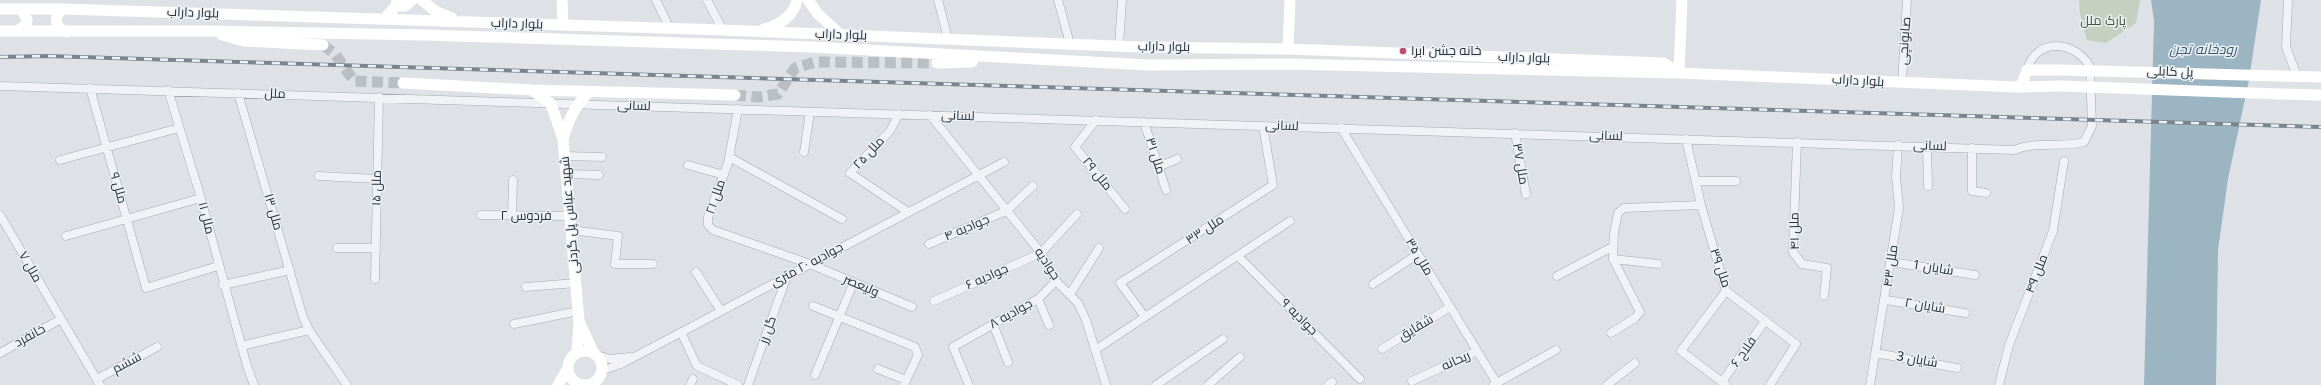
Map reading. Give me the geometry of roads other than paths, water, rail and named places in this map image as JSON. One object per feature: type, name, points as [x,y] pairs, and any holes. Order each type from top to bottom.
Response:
[{"type":"main road","points":[[384,19],[397,3],[405,6],[412,0]]},
{"type":"main road","points":[[422,0],[435,11],[462,22]]},
{"type":"main road","points":[[562,0],[563,25]]},
{"type":"main road","points":[[749,32],[775,27],[789,16],[797,0]]},
{"type":"main road","points":[[808,0],[818,14],[841,35]]},
{"type":"main road","points":[[1288,48],[1290,0]]},
{"type":"main road","points":[[1679,73],[1682,0]]},
{"type":"main road","name":"بلوار داراب","points":[[0,9],[63,9],[723,30],[1139,47],[1288,48],[1663,63],[1679,73]]},
{"type":"main road","points":[[16,31],[22,30],[27,20],[22,10],[17,9]]},
{"type":"main road","points":[[63,9],[57,14],[56,22],[59,29],[67,32]]},
{"type":"main road","name":"بلوار داراب","points":[[0,31],[206,31],[425,35],[803,47],[1139,64],[1286,64],[1679,73],[2017,87],[2061,86]]},
{"type":"main road","points":[[206,31],[244,41],[323,45]]},
{"type":"main road","points":[[1094,62],[1096,45]]},
{"type":"main road","points":[[1139,47],[1139,64]]},
{"type":"main road","points":[[937,63],[1018,58]]},
{"type":"main road","points":[[2017,87],[2022,84],[2027,70]]},
{"type":"main road","name":"پل کابلی","points":[[2027,70],[2296,76]]},
{"type":"main road","points":[[2296,76],[2321,77]]},
{"type":"main road","points":[[403,83],[532,90],[735,95]]},
{"type":"main road","name":"پل کابلی","points":[[2061,86],[2321,95]]},
{"type":"main road","points":[[532,90],[550,104]]},
{"type":"main road","points":[[563,139],[569,119],[577,104],[589,92]]},
{"type":"main road","name":"شهید عباس پل گردنی","points":[[550,104],[563,139],[565,156],[576,283],[578,316],[577,352]]},
{"type":"main road","points":[[567,370],[574,382],[580,385],[592,383],[602,377],[602,365],[578,316]]},
{"type":"main road","points":[[558,385],[567,370],[572,356],[577,352],[589,351],[596,355]]},
{"type":"street","points":[[656,0],[670,29]]},
{"type":"street","points":[[707,0],[723,30]]},
{"type":"street","points":[[938,0],[948,39]]},
{"type":"street","points":[[1058,0],[1070,44]]},
{"type":"street","points":[[1119,46],[1122,0]]},
{"type":"street","name":"صابونچی","points":[[1902,83],[1907,0]]},
{"type":"street","points":[[2288,0],[2286,47],[2296,76]]},
{"type":"street","name":"لسانی","points":[[550,104],[1898,145],[2014,150],[2025,145],[2070,145],[2084,142],[2092,126],[2090,67],[2078,52],[2069,47],[2050,47],[2034,57],[2027,70]]},
{"type":"street","name":"ملل","points":[[0,86],[168,90],[550,104]]},
{"type":"street","name":"ملل ۹","points":[[90,88],[146,288],[218,266]]},
{"type":"street","name":"ملل ۱۱","points":[[168,90],[201,198],[223,285],[254,385]]},
{"type":"street","name":"ملل ۱۳","points":[[238,93],[309,330],[347,385]]},
{"type":"street","name":"ملل ۱۵","points":[[375,279],[379,97]]},
{"type":"street","name":"ملل ۲۱","points":[[738,109],[729,158],[708,217],[708,225],[713,230],[810,264]]},
{"type":"street","points":[[804,152],[810,112]]},
{"type":"street","name":"ملل ۲۵","points":[[898,114],[890,131],[850,173],[908,212]]},
{"type":"street","name":"جوادیه","points":[[930,115],[1041,253],[1056,281],[1078,303],[1106,385]]},
{"type":"street","name":"ملل ۲۹","points":[[1096,120],[1075,147],[1125,209]]},
{"type":"street","name":"ملل ۳۱","points":[[1144,122],[1166,190]]},
{"type":"street","name":"ملل ۳۳","points":[[1145,317],[1120,283],[1273,185],[1263,126]]},
{"type":"street","points":[[60,160],[179,128]]},
{"type":"street","name":"ملل ۳۵","points":[[1341,128],[1496,384]]},
{"type":"street","name":"ملل ۳۷","points":[[1515,133],[1526,194]]},
{"type":"street","name":"ملل ۳۹","points":[[1686,139],[1701,205],[1726,291],[1796,344],[1770,385]]},
{"type":"street","name":"ملل ۴۱","points":[[1797,142],[1793,252],[1802,264],[1827,268],[1824,296]]},
{"type":"street","name":"ملل ۴۳","points":[[1870,385],[1886,300],[1899,208],[1896,177],[1898,145]]},
{"type":"street","points":[[1927,146],[1928,186]]},
{"type":"street","points":[[1972,148],[1972,191],[1986,193]]},
{"type":"street","points":[[565,156],[602,157]]},
{"type":"street","points":[[729,158],[842,219]]},
{"type":"street","points":[[1158,167],[1177,159]]},
{"type":"street","name":"ملل ۴۹","points":[[1999,385],[2010,345],[2054,231],[2064,161]]},
{"type":"street","name":"جوادیه ۲۰ متری","points":[[602,377],[681,332],[1004,162]]},
{"type":"street","points":[[688,165],[724,175]]},
{"type":"street","points":[[566,174],[599,175]]},
{"type":"street","points":[[319,176],[377,179]]},
{"type":"street","points":[[512,216],[513,180]]},
{"type":"street","points":[[1696,181],[1736,182]]},
{"type":"street","name":"جوادیه ۴","points":[[929,244],[1006,211],[1033,186]]},
{"type":"street","points":[[66,236],[201,198]]},
{"type":"street","points":[[1611,333],[1635,318],[1640,312],[1613,259],[1612,247],[1618,213],[1624,208],[1701,205]]},
{"type":"street","points":[[1041,253],[1077,214]]},
{"type":"street","name":"ملل ۷","points":[[0,215],[98,382]]},
{"type":"street","name":"فردوس ۲","points":[[481,215],[570,216]]},
{"type":"street","points":[[1095,350],[1290,221]]},
{"type":"street","points":[[571,230],[618,236],[615,264],[653,264]]},
{"type":"street","points":[[1557,276],[1612,247]]},
{"type":"street","points":[[337,248],[376,248]]},
{"type":"street","points":[[1070,294],[1099,248]]},
{"type":"street","name":"جوادیه ۶","points":[[934,301],[1041,253]]},
{"type":"street","points":[[1373,284],[1418,254]]},
{"type":"street","name":"جوادیه ۹","points":[[1238,256],[1360,380]]},
{"type":"street","points":[[1613,259],[1658,264]]},
{"type":"street","name":"شایان 1","points":[[1891,262],[1975,275]]},
{"type":"street","name":"ولیعصر","points":[[810,264],[853,284],[912,307]]},
{"type":"street","points":[[223,285],[290,270]]},
{"type":"street","points":[[696,272],[721,311]]},
{"type":"street","name":"گل رز","points":[[748,385],[787,276]]},
{"type":"street","name":"جوادیه ۸","points":[[968,385],[953,347],[1038,299],[1056,281]]},
{"type":"street","points":[[526,287],[576,283]]},
{"type":"street","points":[[815,375],[853,284]]},
{"type":"street","points":[[1724,384],[1681,351],[1726,291]]},
{"type":"street","points":[[1038,299],[1049,325]]},
{"type":"street","name":"شایان ۲","points":[[1886,300],[1965,313]]},
{"type":"street","points":[[813,306],[915,347],[918,350],[918,355],[905,383],[878,369]]},
{"type":"street","name":"شقایق","points":[[1382,349],[1450,307]]},
{"type":"street","points":[[514,324],[578,316]]},
{"type":"street","name":"خانفرد","points":[[0,353],[61,318]]},
{"type":"street","name":"فلاح ۶","points":[[1724,384],[1765,321]]},
{"type":"street","points":[[994,324],[1008,362]]},
{"type":"street","points":[[241,346],[309,330]]},
{"type":"street","points":[[681,332],[697,366],[738,385]]},
{"type":"street","points":[[1156,385],[1224,339]]},
{"type":"street","name":"ششم","points":[[98,382],[157,347]]},
{"type":"street","points":[[1496,384],[1556,350]]},
{"type":"street","name":"ریحانه","points":[[1412,381],[1477,351]]},
{"type":"street","name":"شایان 3","points":[[1876,353],[1957,368]]},
{"type":"street","points":[[596,355],[610,359],[637,356]]},
{"type":"street","points":[[1208,385],[1240,358]]},
{"type":"street","points":[[1607,385],[1635,363]]},
{"type":"water","name":"رودخانه تجن","points":[[2151,0],[2261,0],[2249,80],[2228,179],[2218,250],[2216,385],[2144,385],[2154,21]]},
{"type":"tunnel","points":[[323,45],[335,54],[354,81],[403,83]]},
{"type":"tunnel","points":[[735,95],[758,97],[778,94],[795,68],[815,62],[937,63]]},
{"type":"railway","points":[[0,57],[48,56],[2321,127]]},
{"type":"place","name":"خانه جشن ابرا","points":[[1403,51]]},
{"type":"park label","name":"پارک ملل","points":[[2103,21]]}]
